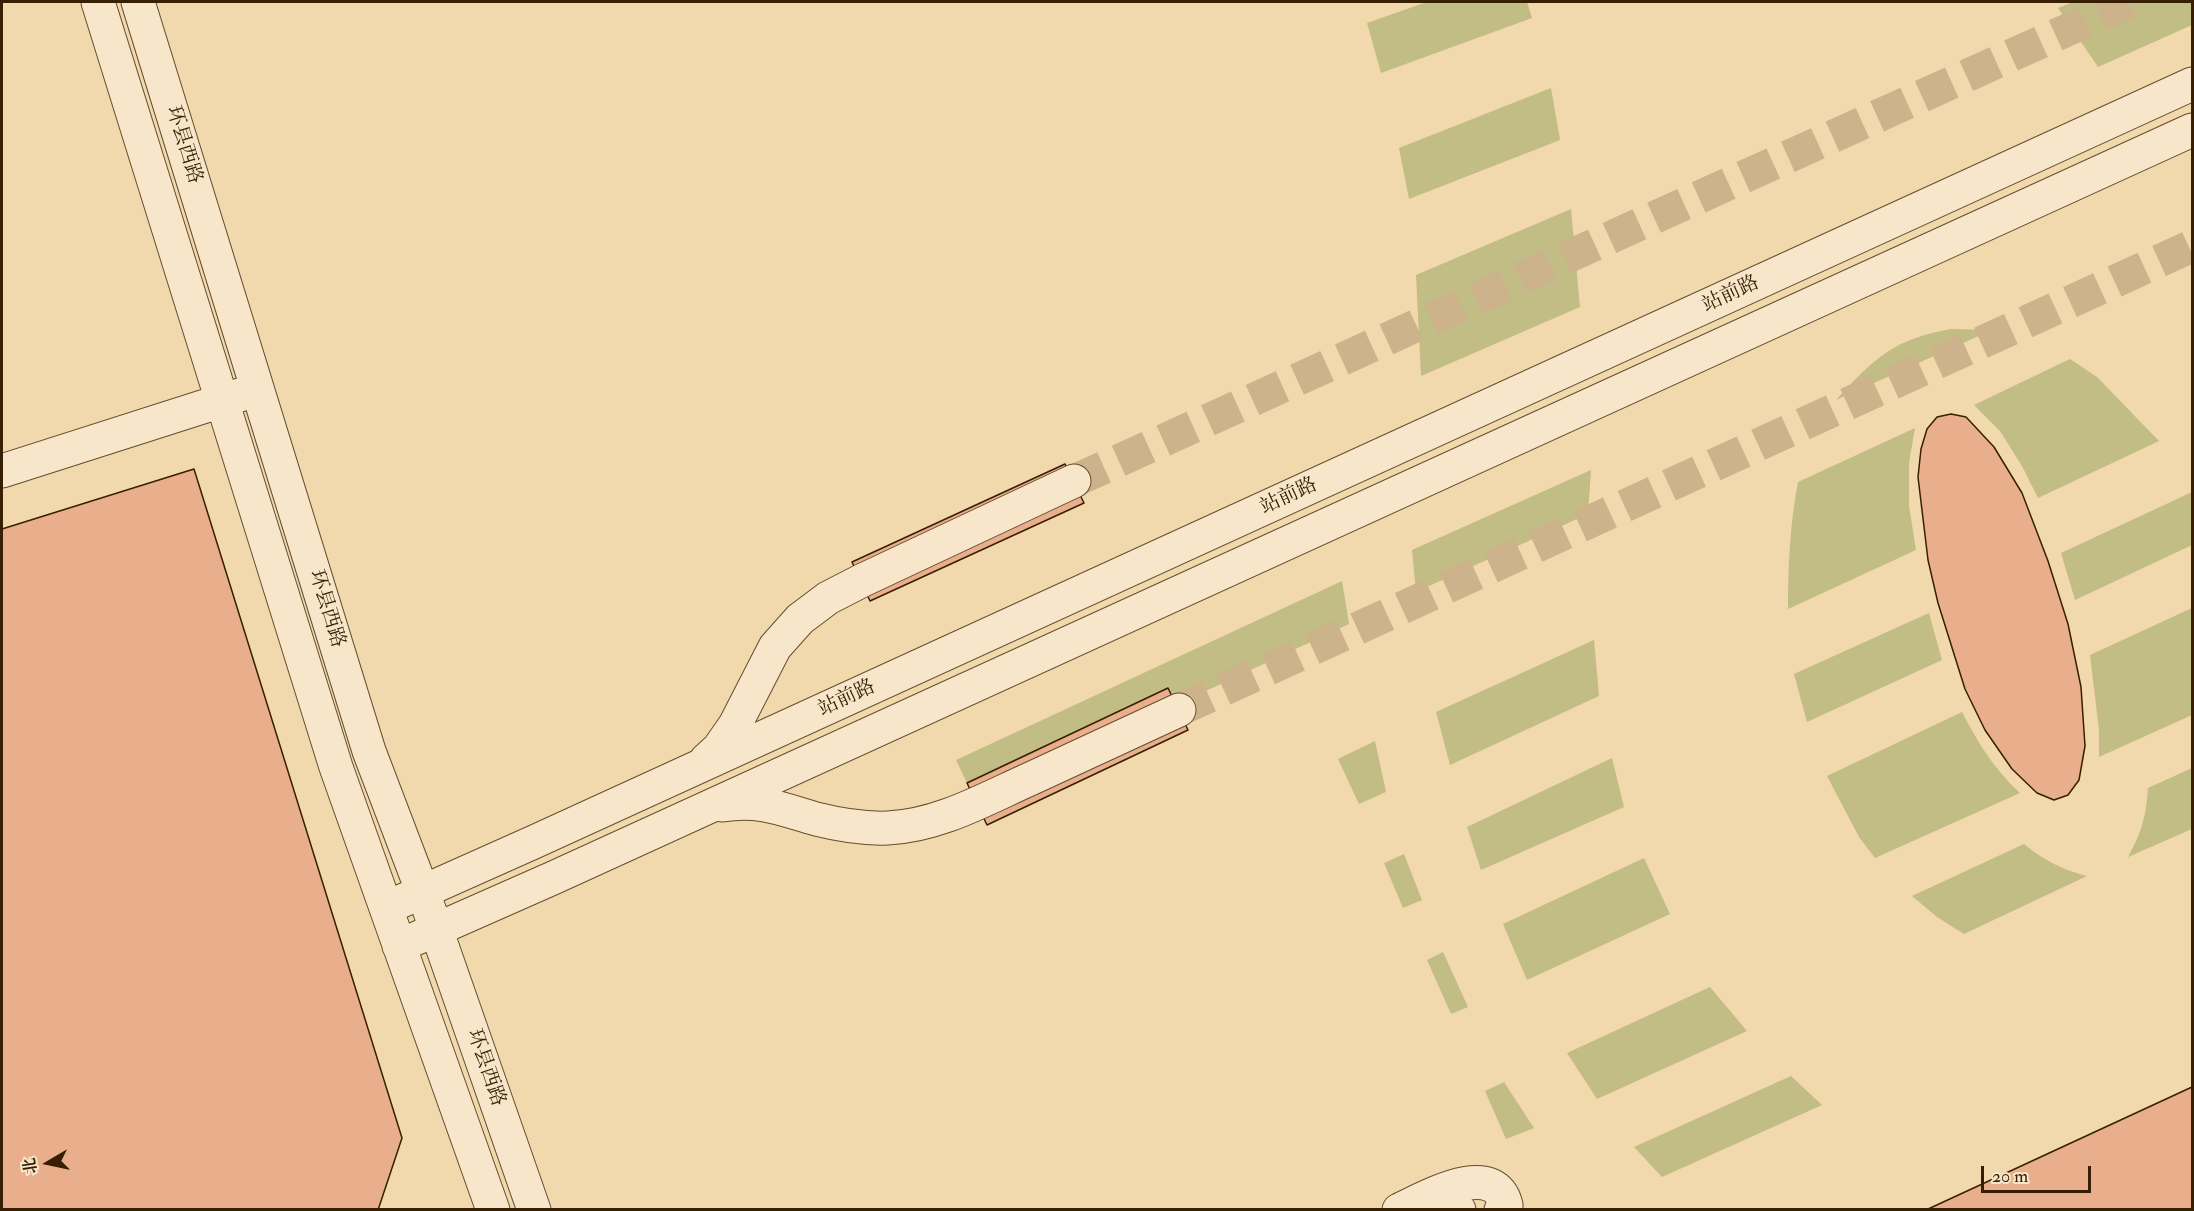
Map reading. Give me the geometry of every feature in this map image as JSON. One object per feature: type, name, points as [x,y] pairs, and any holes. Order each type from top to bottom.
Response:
[{"type":"street","name":"环县西路","points":[[98,2],[336,767],[493,1209]]},
{"type":"street","name":"环县西路","points":[[138,2],[369,752],[423,891],[534,1209]]},
{"type":"street","name":"站前路","points":[[386,908],[2193,84]]},
{"type":"street","name":"站前路","points":[[399,946],[709,807],[2193,130]]},
{"type":"street","points":[[2,471],[259,389]]},
{"type":"street","points":[[699,767],[719,748],[735,724],[775,647],[800,619],[828,598],[863,580],[1074,481]]},
{"type":"street","points":[[709,807],[744,802],[780,807],[815,819],[853,827],[889,828],[926,823],[976,803],[1179,710]]},
{"type":"street","points":[[1399,1209],[1447,1188],[1465,1183],[1481,1183],[1495,1186],[1503,1194],[1506,1205],[1501,1209]]},
{"type":"shaded area","points":[[1427,2],[1527,2],[1532,18],[1381,73],[1367,23]]},
{"type":"shaded area","points":[[2073,2],[2192,2],[2192,25],[2098,67],[2058,8]]},
{"type":"shaded area","points":[[1551,88],[1560,140],[1409,199],[1399,148]]},
{"type":"shaded area","points":[[1571,209],[1580,307],[1421,376],[1416,275]]},
{"type":"shaded area","points":[[1952,329],[1992,330],[1836,400],[1886,352],[1915,338]]},
{"type":"shaded area","points":[[2070,359],[2097,377],[2159,441],[2038,498],[2022,466],[2000,431],[1974,405]]},
{"type":"shaded area","points":[[1915,428],[1909,463],[1909,506],[1916,550],[1788,609],[1790,545],[1798,482]]},
{"type":"shaded area","points":[[1591,470],[1588,514],[1416,592],[1412,550]]},
{"type":"shaded area","points":[[2192,492],[2192,545],[2075,600],[2061,553]]},
{"type":"shaded area","points":[[1342,581],[1349,624],[1176,705],[1168,688],[967,783],[956,760]]},
{"type":"shaded area","points":[[2192,608],[2192,715],[2099,757],[2099,730],[2090,655]]},
{"type":"shaded area","points":[[1929,613],[1942,660],[1807,722],[1794,674]]},
{"type":"shaded area","points":[[1594,640],[1599,696],[1450,765],[1436,712]]},
{"type":"shaded area","points":[[1962,712],[1987,755],[2020,793],[1875,858],[1859,837],[1827,776]]},
{"type":"shaded area","points":[[1375,741],[1386,792],[1359,804],[1338,759]]},
{"type":"shaded area","points":[[1612,758],[1624,807],[1481,870],[1467,827]]},
{"type":"shaded area","points":[[2192,768],[2192,829],[2128,857],[2142,824],[2148,788]]},
{"type":"shaded area","points":[[2024,844],[2054,864],[2087,876],[1964,934],[1937,917],[1912,896]]},
{"type":"shaded area","points":[[1404,854],[1422,900],[1403,908],[1384,863]]},
{"type":"shaded area","points":[[1644,858],[1670,914],[1527,980],[1503,924]]},
{"type":"shaded area","points":[[1443,952],[1468,1007],[1451,1014],[1427,960]]},
{"type":"shaded area","points":[[1710,987],[1747,1031],[1597,1099],[1567,1053]]},
{"type":"shaded area","points":[[1791,1076],[1822,1105],[1662,1177],[1634,1147]]},
{"type":"shaded area","points":[[1504,1082],[1534,1128],[1506,1139],[1485,1091]]},
{"type":"building","points":[[1951,414],[1966,417],[1994,447],[2022,493],[2048,561],[2068,624],[2081,687],[2085,746],[2079,780],[2068,795],[2054,800],[2037,793],[2012,769],[1985,730],[1965,689],[1938,603],[1928,560],[1918,477],[1921,449],[1927,429],[1937,417]]},
{"type":"building","points":[[1065,464],[1084,503],[870,601],[852,562]]},
{"type":"building","points":[[194,469],[402,1138],[378,1210],[2,1210],[2,529]]},
{"type":"building","points":[[1168,688],[1188,730],[987,825],[967,783]]},
{"type":"building","points":[[2192,1087],[2192,1210],[1926,1210]]},
{"type":"tunnel","points":[[1074,481],[2129,2]]},
{"type":"tunnel","points":[[1179,710],[2192,246]]}]
